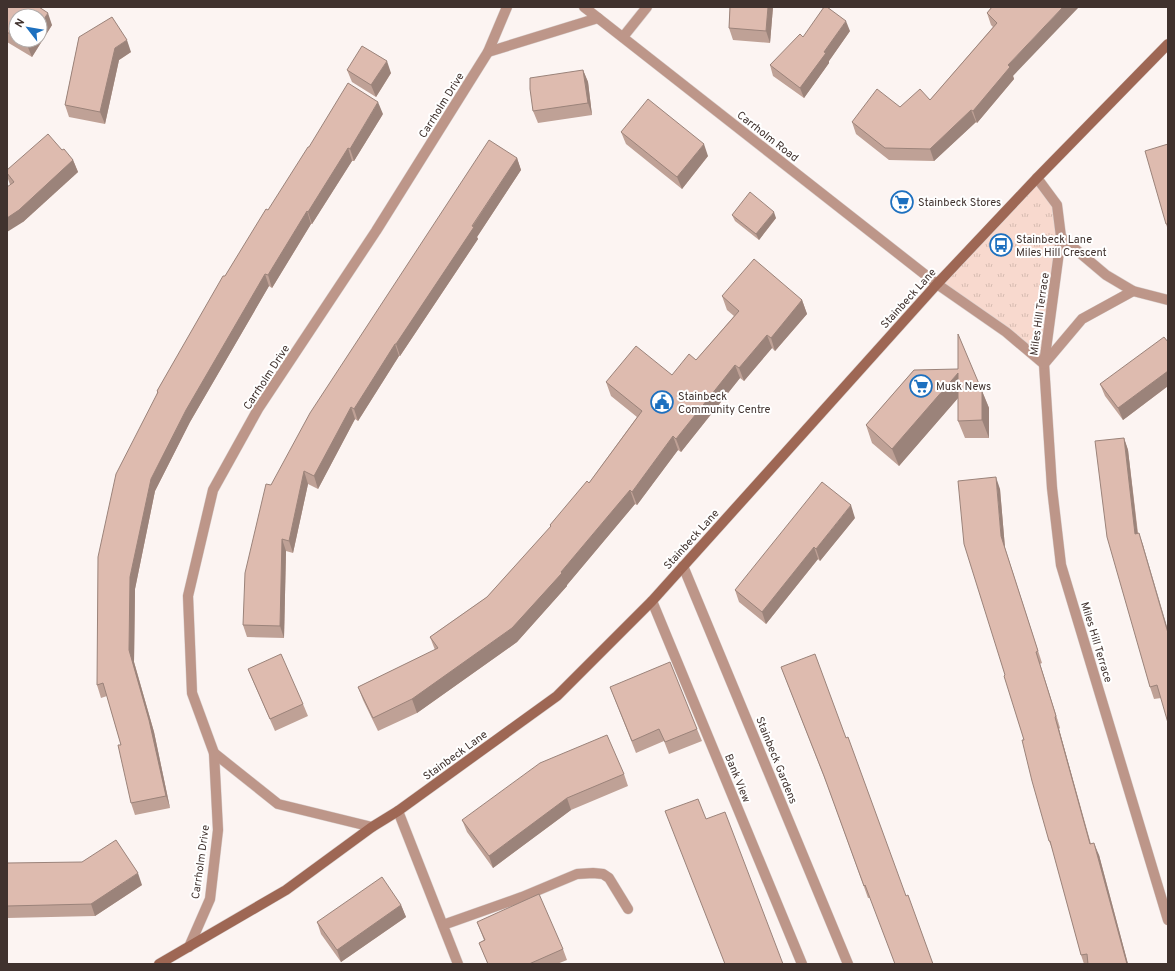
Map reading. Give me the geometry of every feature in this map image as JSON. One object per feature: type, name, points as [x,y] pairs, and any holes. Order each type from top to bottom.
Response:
[{"type":"street","name":"Carrholm Drive","points":[[189,947],[210,899],[218,830],[214,753],[192,693],[188,596],[213,490],[258,409],[376,231],[488,52],[507,7]]},
{"type":"street","name":"Carrholm Road","points":[[584,7],[937,284]]},
{"type":"street","points":[[623,37],[647,7]]},
{"type":"street","points":[[488,52],[598,18]]},
{"type":"street","name":"Stainbeck Lane","points":[[159,964],[286,890],[557,696],[652,601],[937,284],[1037,178],[1168,44]]},
{"type":"street","name":"Miles Hill Terrace","points":[[1037,178],[1057,205],[1061,237],[1044,364],[1052,488],[1061,565],[1168,920]]},
{"type":"street","points":[[1061,237],[1106,275],[1133,291],[1168,300]]},
{"type":"street","name":"Miles Hill Terrace","points":[[937,284],[1006,332],[1044,364]]},
{"type":"street","points":[[1044,364],[1082,319],[1133,291]]},
{"type":"street","name":"Stainbeck Gardens","points":[[683,566],[848,964]]},
{"type":"street","name":"Bank View","points":[[652,601],[802,964]]},
{"type":"street","points":[[214,753],[278,804],[372,827]]},
{"type":"street","points":[[398,811],[458,964]]},
{"type":"street","points":[[443,925],[522,897],[577,874],[603,874],[609,878],[628,909]]},
{"type":"green space","points":[[1037,178],[1057,205],[1061,237],[1044,364],[937,284]]},
{"type":"building","points":[[7,7],[40,8],[8,8],[8,33]]},
{"type":"building","points":[[730,7],[768,7],[766,31],[729,28]]},
{"type":"building","points":[[824,7],[827,7],[846,21],[824,52],[826,53],[800,88],[770,65],[800,34],[803,37]]},
{"type":"building","points":[[992,7],[1063,7],[1008,65],[1010,67],[973,111],[971,110],[930,149],[885,148],[852,122],[877,89],[900,107],[920,89],[930,100],[997,23],[987,13]]},
{"type":"building","points":[[112,17],[127,40],[115,48],[100,112],[65,105],[79,37]]},
{"type":"building","points":[[362,46],[387,61],[371,85],[347,70]]},
{"type":"building","points":[[583,70],[588,103],[533,111],[530,78]]},
{"type":"building","points":[[348,83],[378,102],[350,149],[348,148],[308,212],[307,211],[268,275],[265,274],[186,410],[151,479],[130,577],[129,650],[149,720],[166,796],[131,803],[118,745],[121,745],[103,683],[97,685],[98,557],[116,474],[158,392],[157,391],[223,276],[225,276],[266,209],[268,210],[309,147]]},
{"type":"building","points":[[648,99],[704,144],[677,177],[621,132]]},
{"type":"building","points":[[48,134],[73,160],[19,210],[7,218],[7,187],[14,182],[7,173],[7,170]]},
{"type":"building","points":[[489,140],[517,158],[472,226],[474,227],[395,344],[354,409],[351,407],[314,476],[304,471],[289,541],[282,539],[280,626],[243,625],[245,573],[266,484],[271,485],[310,413]]},
{"type":"building","points":[[1168,144],[1168,224],[1166,224],[1145,151]]},
{"type":"building","points":[[750,192],[774,212],[756,234],[732,215]]},
{"type":"building","points":[[754,259],[802,300],[771,338],[767,335],[739,368],[735,365],[676,439],[673,436],[632,492],[630,490],[561,572],[562,573],[512,628],[412,699],[373,718],[358,687],[438,648],[430,637],[487,597],[551,526],[550,525],[587,481],[589,483],[642,411],[606,382],[636,346],[672,375],[689,354],[696,360],[739,311],[722,296]]},
{"type":"building","points":[[958,334],[982,391],[982,420],[958,421],[958,373],[892,449],[866,425],[914,370],[958,369]]},
{"type":"building","points":[[1164,337],[1168,342],[1168,371],[1118,408],[1100,384]]},
{"type":"building","points":[[1124,438],[1135,534],[1139,533],[1168,633],[1168,723],[1157,685],[1150,687],[1107,537],[1095,441]]},
{"type":"building","points":[[996,477],[1001,536],[1038,651],[1036,652],[1056,716],[1055,717],[1090,844],[1094,843],[1127,964],[1088,964],[1087,954],[1081,955],[1032,781],[1022,740],[1024,740],[964,544],[958,481]]},
{"type":"building","points":[[822,482],[851,505],[816,549],[814,547],[762,612],[735,590]]},
{"type":"building","points":[[281,654],[303,704],[270,719],[248,669]]},
{"type":"building","points":[[815,654],[846,738],[848,737],[906,896],[908,895],[933,964],[895,964],[865,885],[864,886],[824,776],[781,667]]},
{"type":"building","points":[[670,662],[697,729],[665,742],[659,729],[632,741],[610,687]]},
{"type":"building","points":[[607,735],[624,774],[567,798],[489,856],[462,820],[540,763]]},
{"type":"building","points":[[698,799],[706,819],[725,812],[783,964],[725,964],[665,811]]},
{"type":"building","points":[[116,840],[138,873],[91,904],[7,906],[7,863],[82,862]]},
{"type":"building","points":[[382,877],[401,905],[337,950],[317,922]]},
{"type":"building","points":[[539,894],[563,949],[529,964],[488,964],[479,943],[485,940],[477,922]]},
{"type":"place","name":"Stainbeck Stores","points":[[902,202]]},
{"type":"place","name":"Stainbeck Lane Miles Hill Crescent","points":[[1001,245]]},
{"type":"place","name":"Musk News","points":[[921,386]]},
{"type":"place","name":"Stainbeck Community Centre","points":[[662,402]]}]
